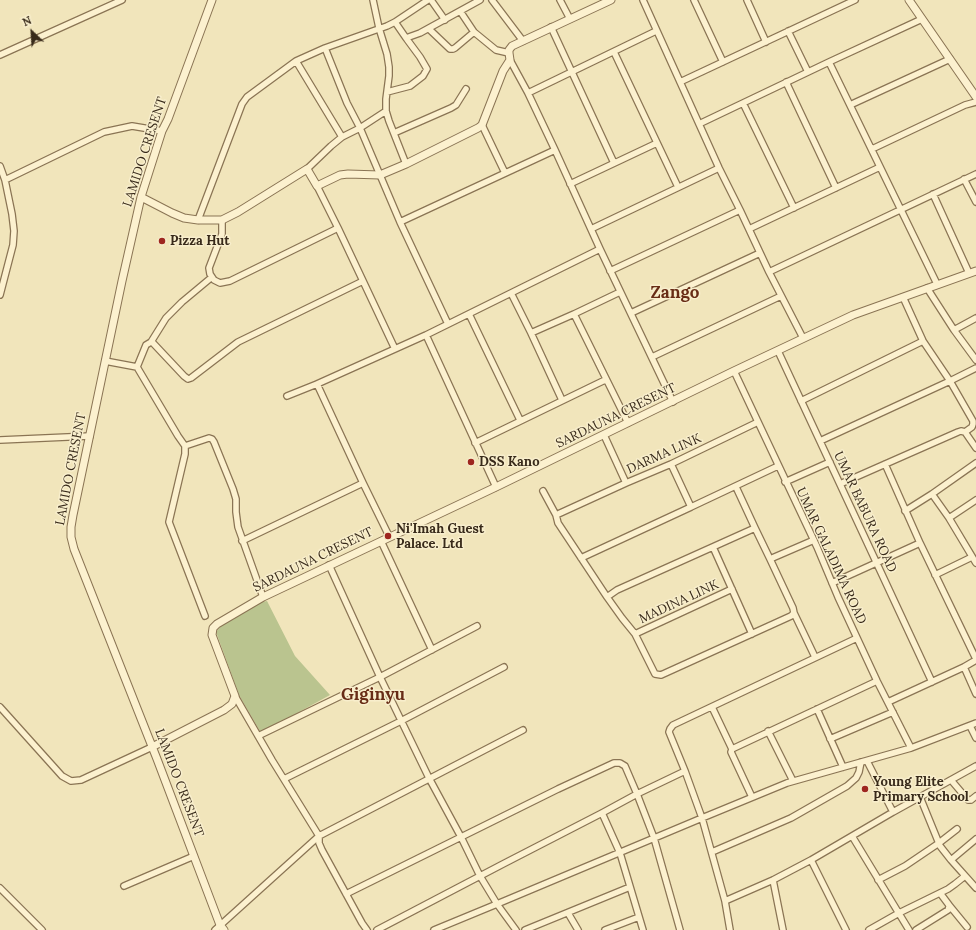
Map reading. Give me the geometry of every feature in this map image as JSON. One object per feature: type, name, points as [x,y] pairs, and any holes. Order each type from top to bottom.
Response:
[{"type":"street","points":[[0,55],[122,0]]},
{"type":"street","name":"LAMIDO CRESENT","points":[[212,0],[168,119],[162,131],[141,197],[73,515],[71,537],[74,549],[194,856],[220,928]]},
{"type":"street","points":[[373,0],[389,67],[386,111],[406,164]]},
{"type":"street","points":[[198,220],[244,100],[296,61],[325,48],[395,22],[428,0]]},
{"type":"street","points":[[432,0],[445,20]]},
{"type":"street","points":[[406,38],[428,29],[480,0]]},
{"type":"street","points":[[492,0],[523,41]]},
{"type":"street","points":[[560,0],[570,19]]},
{"type":"street","points":[[317,186],[340,175],[380,175],[406,164],[478,128],[482,125],[512,46],[611,0]]},
{"type":"street","points":[[643,0],[719,168],[769,272],[803,338]]},
{"type":"street","points":[[694,0],[723,62]]},
{"type":"street","points":[[747,0],[766,42]]},
{"type":"street","points":[[680,82],[855,0]]},
{"type":"street","points":[[909,0],[975,94]]},
{"type":"street","points":[[460,11],[474,32],[496,50],[509,56],[528,93],[610,271],[673,402]]},
{"type":"street","points":[[700,124],[828,62],[922,19]]},
{"type":"street","points":[[387,92],[410,86],[423,76],[427,69],[395,22]]},
{"type":"street","points":[[551,27],[614,163]]},
{"type":"street","points":[[428,29],[450,49],[455,48],[474,32]]},
{"type":"street","points":[[528,93],[656,31]]},
{"type":"street","points":[[788,31],[808,72]]},
{"type":"street","points":[[325,48],[347,103],[360,128],[400,222],[448,324]]},
{"type":"street","points":[[614,52],[678,187]]},
{"type":"street","points":[[850,105],[950,59]]},
{"type":"street","points":[[296,61],[342,137]]},
{"type":"street","points":[[828,62],[937,284]]},
{"type":"street","points":[[786,82],[836,188]]},
{"type":"street","points":[[394,132],[451,108],[456,105],[466,89]]},
{"type":"street","points":[[872,149],[976,102]]},
{"type":"street","points":[[743,103],[794,208]]},
{"type":"street","points":[[141,197],[184,218],[198,220],[222,220],[238,212],[307,169],[326,150],[342,137],[360,128],[386,111]]},
{"type":"street","points":[[482,125],[505,173]]},
{"type":"street","points":[[4,180],[104,132],[132,126],[162,131]]},
{"type":"street","points":[[570,184],[657,143]]},
{"type":"street","points":[[400,222],[555,150]]},
{"type":"street","points":[[0,166],[12,214],[14,231],[0,295]]},
{"type":"street","points":[[749,229],[880,167]]},
{"type":"street","points":[[591,229],[719,168]]},
{"type":"street","points":[[307,169],[338,228],[395,348]]},
{"type":"street","points":[[769,272],[976,174]]},
{"type":"street","points":[[964,179],[976,202]]},
{"type":"street","points":[[933,194],[972,272]]},
{"type":"street","points":[[610,271],[740,210]]},
{"type":"street","points":[[222,220],[222,234],[209,268],[210,274],[214,280],[220,283],[230,281],[338,228]]},
{"type":"street","points":[[287,396],[426,335],[600,249]]},
{"type":"street","points":[[631,313],[760,253]]},
{"type":"street","name":"SARDAUNA CRESENT","points":[[235,696],[212,634],[213,628],[217,624],[263,596],[496,487],[734,371],[853,315],[972,272]]},
{"type":"street","points":[[137,367],[146,345],[151,342],[166,318],[182,302],[212,277]]},
{"type":"street","points":[[151,342],[184,376],[188,379],[192,378],[238,342],[363,282]]},
{"type":"street","points":[[927,288],[954,330],[976,360]]},
{"type":"street","points":[[531,333],[620,292]]},
{"type":"street","points":[[511,293],[562,400]]},
{"type":"street","points":[[652,357],[781,296]]},
{"type":"street","points":[[840,484],[958,432],[965,432],[973,424],[973,421],[950,381],[923,341],[903,296]]},
{"type":"street","points":[[469,314],[520,420]]},
{"type":"street","points":[[574,314],[605,380],[628,423]]},
{"type":"street","points":[[954,330],[976,318]]},
{"type":"street","points":[[426,335],[496,487]]},
{"type":"street","points":[[801,401],[923,341]]},
{"type":"street","name":"UMAR BABURA ROAD","points":[[778,351],[932,682]]},
{"type":"street","points":[[106,361],[137,367],[185,446],[185,454],[169,522],[205,616]]},
{"type":"street","points":[[820,441],[976,368]]},
{"type":"street","name":"UMAR GALADIMA ROAD","points":[[734,371],[814,540],[877,681],[911,748]]},
{"type":"street","points":[[475,443],[605,380]]},
{"type":"street","points":[[317,384],[389,536]]},
{"type":"street","name":"DARMA LINK","points":[[604,435],[626,483],[671,464],[758,422]]},
{"type":"street","points":[[965,432],[976,448]]},
{"type":"street","points":[[0,440],[90,436]]},
{"type":"street","points":[[185,446],[209,438],[212,439],[234,489],[238,527],[263,596]]},
{"type":"street","points":[[786,482],[830,462]]},
{"type":"street","points":[[906,511],[976,463]]},
{"type":"street","points":[[671,464],[691,507]]},
{"type":"street","points":[[885,464],[920,543],[976,659],[964,667],[888,702]]},
{"type":"street","points":[[581,558],[778,466]]},
{"type":"street","points":[[242,541],[363,483]]},
{"type":"street","points":[[556,515],[626,483]]},
{"type":"street","points":[[736,486],[815,657]]},
{"type":"street","points":[[543,491],[556,515],[558,523],[607,597],[635,634],[655,674],[661,675],[791,616],[794,613]]},
{"type":"street","points":[[932,494],[949,518],[976,563]]},
{"type":"street","points":[[949,518],[976,500]]},
{"type":"street","points":[[607,597],[617,590],[755,528]]},
{"type":"street","points":[[770,559],[814,540]]},
{"type":"street","points":[[381,541],[432,650]]},
{"type":"street","points":[[832,583],[920,543]]},
{"type":"street","points":[[713,547],[752,634]]},
{"type":"street","points":[[935,575],[972,557]]},
{"type":"street","points":[[329,565],[380,677],[429,778],[480,876],[497,904],[516,930]]},
{"type":"street","name":"MADINA LINK","points":[[635,634],[732,589]]},
{"type":"street","points":[[258,736],[380,677],[477,626]]},
{"type":"street","points":[[730,930],[725,901],[702,818],[669,732],[670,728],[673,725],[857,638]]},
{"type":"street","points":[[284,779],[401,721],[504,667]]},
{"type":"street","points":[[964,667],[976,694]]},
{"type":"street","points":[[732,749],[877,681]]},
{"type":"street","points":[[0,707],[62,776],[71,781],[81,780],[152,747],[224,710],[232,704],[235,696]]},
{"type":"street","points":[[235,696],[319,836],[319,843],[322,850],[367,930]]},
{"type":"street","points":[[712,707],[732,749],[731,752],[752,797]]},
{"type":"street","points":[[817,709],[843,767]]},
{"type":"street","points":[[830,739],[893,712]]},
{"type":"street","points":[[434,930],[793,781],[911,748],[973,724],[976,738]]},
{"type":"street","points":[[220,928],[319,836],[523,730]]},
{"type":"street","points":[[768,731],[793,781]]},
{"type":"street","points":[[346,894],[558,789],[614,763],[620,762],[625,766],[654,838],[680,930]]},
{"type":"street","points":[[864,762],[893,812]]},
{"type":"street","points":[[712,852],[791,818],[847,786],[856,778],[864,762]]},
{"type":"street","points":[[725,901],[773,880],[811,860],[976,766]]},
{"type":"street","points":[[377,930],[637,794],[685,771]]},
{"type":"street","points":[[951,780],[968,800],[971,800],[976,796]]},
{"type":"street","points":[[920,797],[942,849],[965,876],[975,883]]},
{"type":"street","points":[[602,813],[620,852],[643,930]]},
{"type":"street","points":[[878,880],[905,866],[939,843],[957,828]]},
{"type":"street","points":[[852,836],[909,930]]},
{"type":"street","points":[[951,860],[976,839]]},
{"type":"street","points":[[124,886],[194,856]]},
{"type":"street","points":[[811,860],[846,930]]},
{"type":"street","points":[[869,930],[876,928],[899,913],[940,893],[965,876]]},
{"type":"street","points":[[773,880],[783,930]]},
{"type":"street","points":[[525,930],[630,887]]},
{"type":"street","points":[[0,888],[42,930]]},
{"type":"street","points":[[940,893],[967,927]]},
{"type":"street","points":[[916,930],[948,910],[949,905]]},
{"type":"street","points":[[568,913],[578,930]]},
{"type":"street","points":[[605,930],[639,917]]},
{"type":"green space","points":[[267,601],[295,656],[330,695],[261,733],[239,695],[216,632],[222,625],[258,603]]},
{"type":"place","name":"Pizza Hut","points":[[162,241]]},
{"type":"place","name":"DSS Kano","points":[[471,462]]},
{"type":"place","name":"Ni'Imah Guest Palace. Ltd","points":[[388,536]]},
{"type":"place","name":"Young Elite Primary School","points":[[865,789]]},
{"type":"district","name":"Zango","points":[[675,293]]},
{"type":"district","name":"Giginyu","points":[[373,695]]}]
